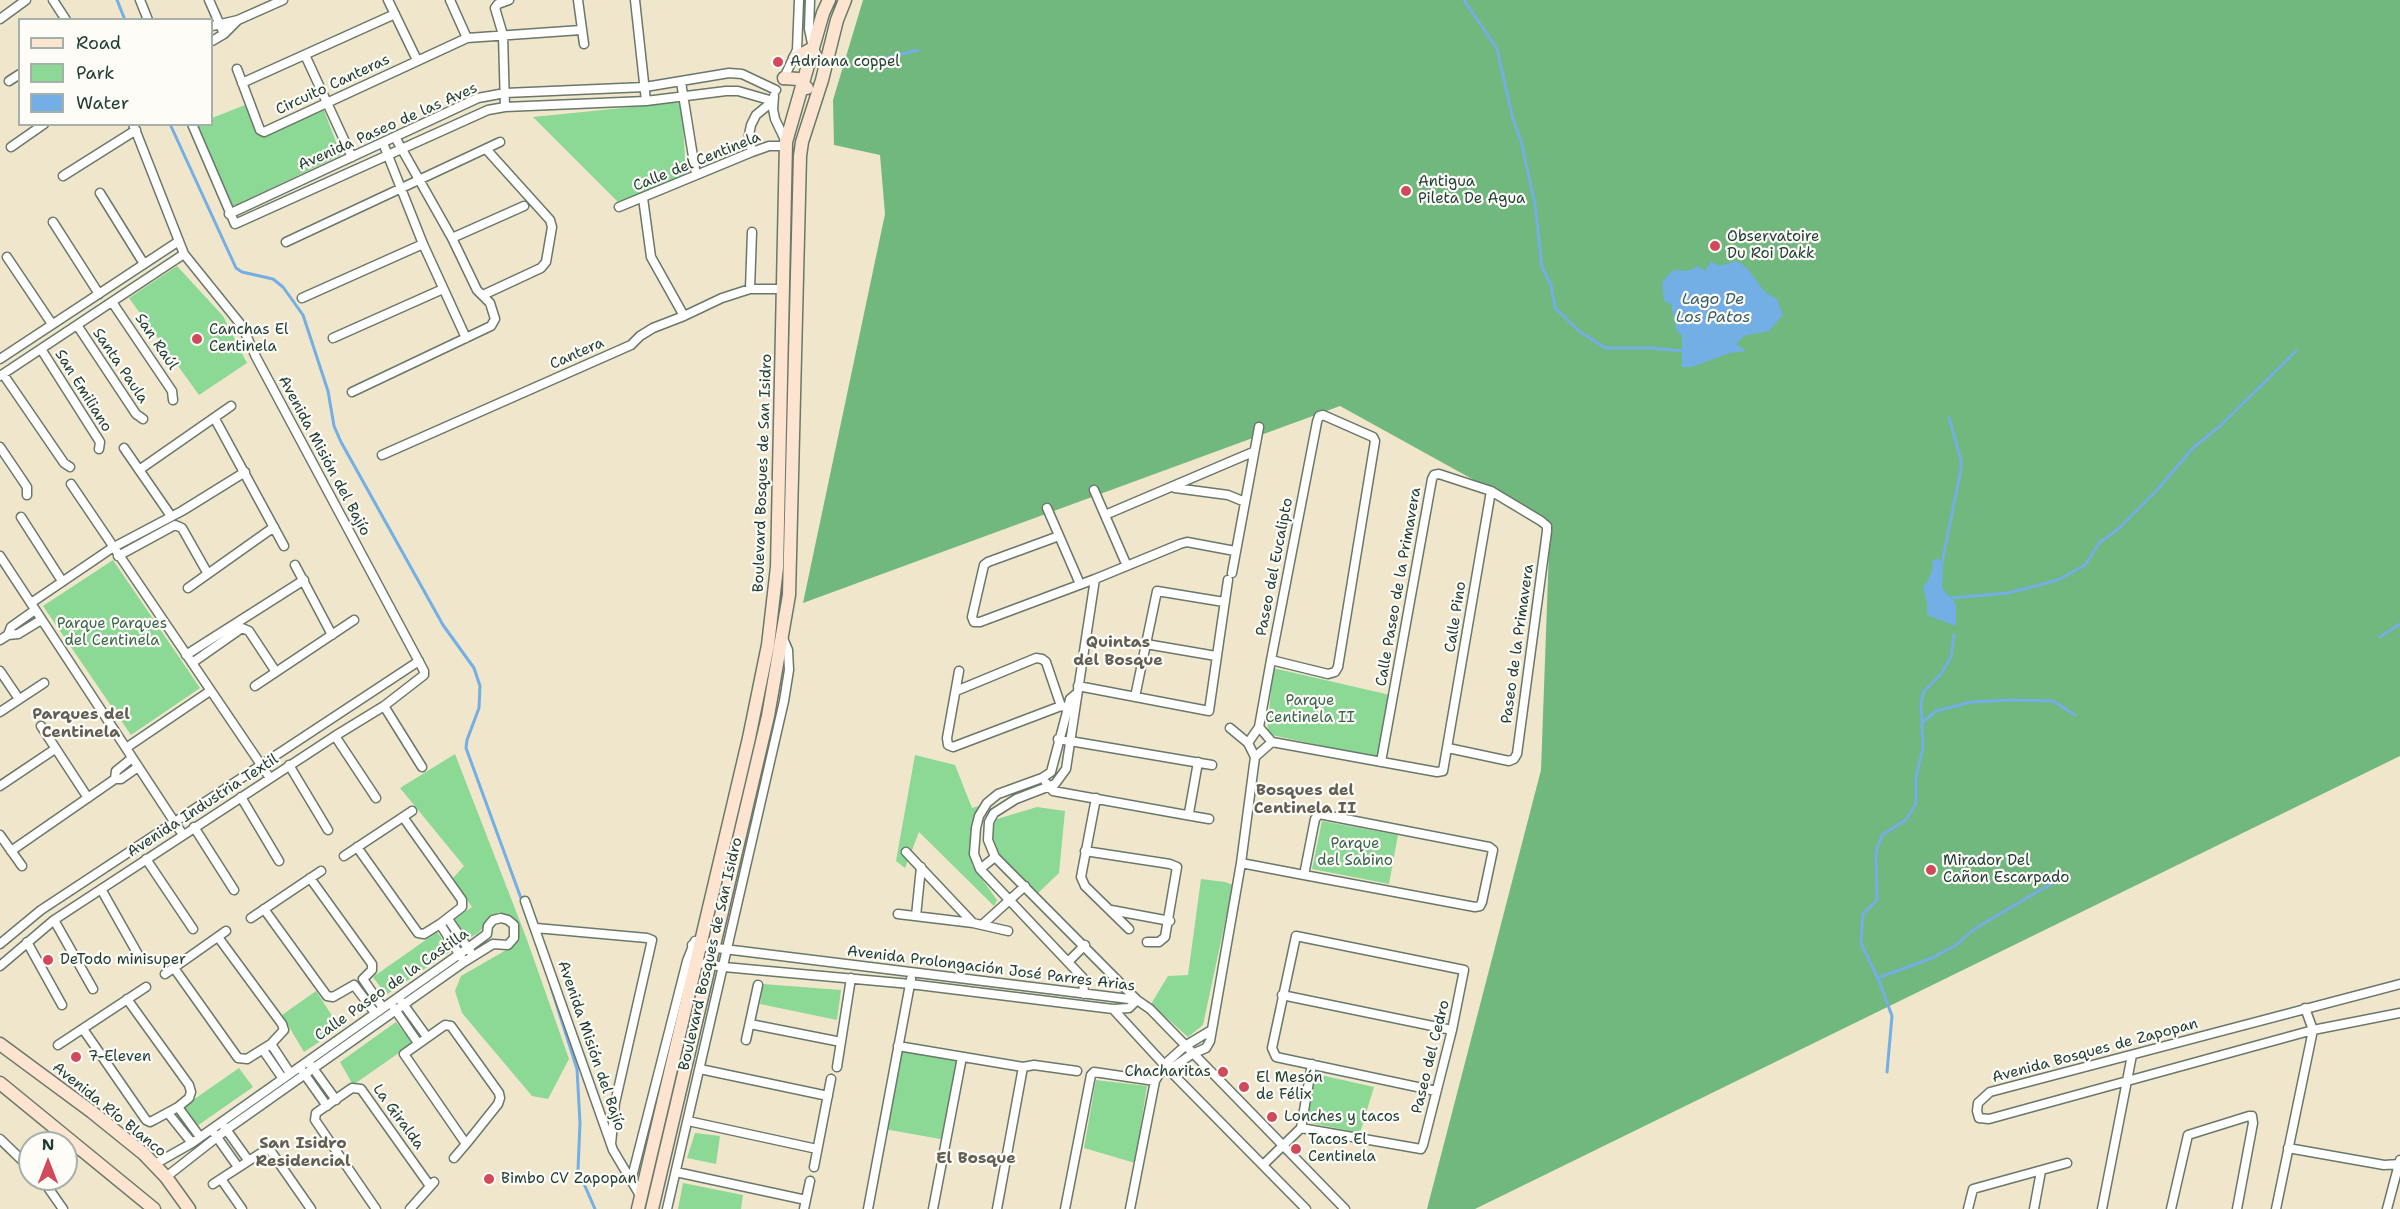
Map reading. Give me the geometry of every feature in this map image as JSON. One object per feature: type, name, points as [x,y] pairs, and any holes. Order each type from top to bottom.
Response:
[{"type":"main road","name":"Boulevard Bosques de San Isidro","points":[[702,946],[768,645],[777,567],[786,144],[829,0]]},
{"type":"main road","name":"Boulevard Bosques de San Isidro","points":[[639,1203],[697,963],[768,716],[782,636],[789,595],[800,156],[802,141],[825,69],[837,20],[845,0]]},
{"type":"main road","points":[[795,58],[813,48]]},
{"type":"main road","points":[[784,78],[798,79],[815,99]]},
{"type":"main road","name":"Boulevard Bosques de San Isidro","points":[[652,1209],[697,963]]},
{"type":"main road","name":"Avenida Río Blanco","points":[[0,1044],[92,1112],[155,1164],[189,1209]]},
{"type":"main road","points":[[0,1083],[154,1209]]},
{"type":"street","points":[[0,19],[26,0]]},
{"type":"street","points":[[54,0],[65,18]]},
{"type":"street","points":[[140,0],[147,18]]},
{"type":"street","points":[[209,0],[215,25],[224,34]]},
{"type":"street","points":[[215,25],[238,20],[283,0]]},
{"type":"street","points":[[388,0],[417,60]]},
{"type":"street","points":[[450,0],[467,38]]},
{"type":"street","points":[[505,107],[503,35],[495,6],[509,0]]},
{"type":"street","points":[[578,0],[584,44]]},
{"type":"street","points":[[635,0],[646,101]]},
{"type":"street","points":[[752,152],[749,135],[751,125],[756,115],[772,101],[795,58],[798,41],[799,0]]},
{"type":"street","points":[[810,0],[809,29],[813,48],[825,69]]},
{"type":"street","points":[[242,83],[395,14]]},
{"type":"street","points":[[213,40],[224,34],[238,20]]},
{"type":"street","name":"Circuito Canteras","points":[[237,69],[262,132],[467,38],[581,30]]},
{"type":"street","points":[[305,55],[352,157]]},
{"type":"street","name":"Avenida Paseo de las Aves","points":[[772,101],[738,91],[646,101],[505,107],[478,114],[235,224],[229,214],[478,98],[505,93],[645,87],[729,73],[742,74],[776,90]]},
{"type":"street","points":[[9,81],[18,75]]},
{"type":"street","points":[[681,82],[695,169]]},
{"type":"street","points":[[587,89],[588,104]]},
{"type":"street","points":[[772,101],[775,119],[786,144]]},
{"type":"street","points":[[11,147],[41,126]]},
{"type":"street","points":[[193,126],[229,214]]},
{"type":"street","points":[[63,176],[135,127]]},
{"type":"street","name":"Avenida Misión del Bajío","points":[[135,127],[184,254],[242,326],[261,368],[419,661],[424,675]]},
{"type":"street","points":[[352,392],[466,338],[494,323],[495,319],[490,303],[477,290],[452,238],[395,137]]},
{"type":"street","points":[[286,242],[500,142]]},
{"type":"street","points":[[382,143],[423,244],[466,338]]},
{"type":"street","name":"Calle del Centinela","points":[[619,207],[752,152],[769,146],[786,144]]},
{"type":"street","points":[[483,295],[541,268],[546,262],[552,227],[550,219],[486,149]]},
{"type":"street","points":[[100,193],[144,264]]},
{"type":"street","points":[[643,198],[651,257],[684,316]]},
{"type":"street","points":[[452,238],[524,206]]},
{"type":"street","points":[[55,225],[99,294]]},
{"type":"street","points":[[750,289],[752,232]]},
{"type":"street","points":[[1,355],[179,241]]},
{"type":"street","points":[[302,298],[423,244]]},
{"type":"street","points":[[70,467],[64,464],[2,375],[184,254]]},
{"type":"street","points":[[7,257],[52,324]]},
{"type":"street","points":[[333,338],[443,289]]},
{"type":"street","name":"Cantera","points":[[382,455],[631,345],[653,327],[684,316],[722,298],[750,289],[783,289]]},
{"type":"street","name":"San Raúl","points":[[112,302],[172,391],[173,400]]},
{"type":"street","name":"Santa Paula","points":[[77,325],[136,414],[143,419]]},
{"type":"street","name":"San Emiliano","points":[[41,349],[100,442],[99,449]]},
{"type":"street","points":[[139,470],[231,406]]},
{"type":"street","name":"Paseo del Eucalipto","points":[[1259,727],[1271,660],[1317,422],[1319,416],[1323,415],[1373,437],[1376,441],[1338,667],[1335,672],[1328,674],[1271,660]]},
{"type":"street","points":[[215,418],[284,546]]},
{"type":"street","points":[[1077,690],[1209,711],[1224,602],[1259,427]]},
{"type":"street","points":[[0,447],[27,487],[27,495]]},
{"type":"street","points":[[124,448],[171,516]]},
{"type":"street","points":[[1105,515],[1253,452]]},
{"type":"street","points":[[4,638],[12,627],[62,581],[115,552],[245,472]]},
{"type":"street","name":"Calle Paseo de la Primavera","points":[[1381,762],[1434,476],[1439,474],[1491,491],[1541,521],[1547,526],[1547,531]]},
{"type":"street","points":[[71,484],[270,778]]},
{"type":"street","points":[[1171,488],[1210,491],[1245,502]]},
{"type":"street","points":[[1094,490],[1127,566]]},
{"type":"street","name":"Calle Pino","points":[[1448,748],[1491,491]]},
{"type":"street","points":[[1047,508],[1080,584]]},
{"type":"street","points":[[21,517],[62,581]]},
{"type":"street","points":[[115,552],[175,525],[182,528],[208,574]]},
{"type":"street","points":[[188,588],[274,526]]},
{"type":"street","name":"Paseo de la Primavera","points":[[1448,748],[1509,760],[1514,759],[1517,754],[1547,531]]},
{"type":"street","points":[[1059,536],[984,565],[972,617],[974,622],[980,622],[1095,579],[1187,542],[1235,551]]},
{"type":"street","points":[[0,556],[183,835]]},
{"type":"street","points":[[295,565],[332,635]]},
{"type":"street","points":[[1084,994],[1083,978],[980,869],[974,854],[974,839],[979,816],[987,803],[998,794],[1011,788],[1042,778],[1053,768],[1058,738],[1070,699],[1077,690],[1095,579]]},
{"type":"street","points":[[189,659],[304,580]]},
{"type":"street","points":[[1135,698],[1157,591],[1224,602]]},
{"type":"street","points":[[4,638],[18,634],[41,620]]},
{"type":"street","points":[[255,686],[354,620]]},
{"type":"street","points":[[189,659],[242,628],[249,631],[276,672]]},
{"type":"street","name":"Boulevard Bosques de San Isidro","points":[[667,1209],[786,690],[789,670],[788,650],[782,636]]},
{"type":"street","points":[[1146,644],[1216,656]]},
{"type":"street","points":[[956,691],[1036,658],[1046,662],[1068,708],[1072,740],[1066,769],[1055,784],[1016,799],[994,813],[989,822],[988,840],[995,857],[1085,945],[1137,1000],[1129,1008],[1113,1009]]},
{"type":"street","name":"Avenida Industria Textil","points":[[0,944],[41,910],[419,661]]},
{"type":"street","points":[[0,671],[19,699]]},
{"type":"street","points":[[959,671],[947,738],[948,745],[953,747],[1068,708]]},
{"type":"street","name":"Avenida Industria Textil","points":[[0,966],[54,920],[289,765],[384,706],[424,675]]},
{"type":"street","points":[[0,712],[44,683]]},
{"type":"street","points":[[126,748],[210,691]]},
{"type":"street","points":[[384,706],[422,767]]},
{"type":"street","points":[[41,726],[88,798]]},
{"type":"street","points":[[1248,743],[1259,727],[1272,742],[1437,772],[1443,771],[1448,748]]},
{"type":"street","points":[[1165,1069],[1206,1048],[1210,1041],[1241,863],[1255,757],[1248,743],[1230,728]]},
{"type":"street","points":[[335,736],[376,798]]},
{"type":"street","points":[[1058,738],[1212,765]]},
{"type":"street","points":[[1255,757],[1272,742]]},
{"type":"street","points":[[0,786],[55,749]]},
{"type":"street","points":[[115,779],[116,771],[132,758]]},
{"type":"street","points":[[1188,814],[1198,762]]},
{"type":"street","points":[[289,765],[328,830]]},
{"type":"street","points":[[12,851],[115,779],[121,779],[138,767]]},
{"type":"street","points":[[1042,778],[1053,790],[1209,819]]},
{"type":"street","points":[[1011,788],[1016,799]]},
{"type":"street","points":[[241,797],[279,861]]},
{"type":"street","points":[[1096,798],[1085,851],[1082,882],[1129,929]]},
{"type":"street","points":[[344,856],[411,811]]},
{"type":"street","points":[[1241,863],[1304,875],[1475,907],[1480,906],[1482,902],[1493,850],[1489,847],[1442,837],[1319,814],[1315,819],[1304,875]]},
{"type":"street","points":[[357,848],[418,933],[424,934],[448,919],[462,907],[462,900],[403,817]]},
{"type":"street","points":[[194,827],[234,891]]},
{"type":"street","points":[[0,834],[22,866]]},
{"type":"street","points":[[974,839],[988,840]]},
{"type":"street","points":[[1085,851],[1177,867],[1170,921],[1163,941],[1147,942]]},
{"type":"street","points":[[906,852],[977,924]]},
{"type":"street","points":[[980,869],[995,857]]},
{"type":"street","points":[[146,859],[193,929]]},
{"type":"street","points":[[916,916],[921,867]]},
{"type":"street","points":[[251,918],[321,871]]},
{"type":"street","points":[[310,878],[372,964],[372,970],[363,979],[379,1011]]},
{"type":"street","points":[[977,924],[1025,886]]},
{"type":"street","points":[[100,889],[140,958]]},
{"type":"street","name":"Avenida Misión del Bajío","points":[[525,901],[611,1144],[631,1181],[639,1203]]},
{"type":"street","points":[[264,909],[327,996],[333,997],[354,985],[379,1011]]},
{"type":"street","points":[[1111,910],[1170,921]]},
{"type":"street","points":[[898,914],[977,924],[1008,931]]},
{"type":"street","name":"Calle Paseo de la Castilla","points":[[155,1164],[212,1129],[223,1126],[303,1070],[391,1002],[401,1000],[464,962],[471,952],[486,934],[493,920],[501,918],[508,920],[514,926],[514,938],[508,945],[493,944],[471,952],[460,954],[401,1000],[396,1011],[311,1064]]},
{"type":"street","points":[[448,919],[471,952]]},
{"type":"street","points":[[54,920],[93,989]]},
{"type":"street","points":[[440,924],[464,962]]},
{"type":"street","points":[[536,928],[652,940],[615,1103],[611,1144]]},
{"type":"street","points":[[165,974],[226,931]]},
{"type":"street","name":"Paseo del Cedro","points":[[1282,995],[1296,936],[1464,970],[1452,1030],[1421,1149],[1301,1128]]},
{"type":"street","points":[[174,968],[238,1058],[247,1059],[271,1044],[284,1030],[282,1024],[218,937]]},
{"type":"street","points":[[27,942],[62,1005]]},
{"type":"street","points":[[1068,962],[1085,945]]},
{"type":"street","name":"Avenida Prolongación José Parres Arias","points":[[702,946],[1137,1000],[1150,1009],[1345,1209]]},
{"type":"street","name":"Boulevard Bosques de San Isidro","points":[[631,1181],[697,963]]},
{"type":"street","name":"Avenida Prolongación José Parres Arias","points":[[697,963],[910,984],[1113,1009],[1165,1069],[1306,1209]]},
{"type":"street","points":[[867,1209],[912,973]]},
{"type":"street","points":[[837,1067],[851,978]]},
{"type":"street","name":"Avenida Bosques de Zapopan","points":[[2400,984],[1990,1092],[1978,1103],[1977,1111],[1979,1118],[1989,1119],[2313,1030],[2400,1013]]},
{"type":"street","points":[[746,1040],[758,986]]},
{"type":"street","points":[[58,1045],[146,987]]},
{"type":"street","points":[[1436,1091],[1276,1057],[1272,1052],[1282,995],[1452,1030]]},
{"type":"street","points":[[83,1029],[146,1120],[150,1122],[178,1107],[189,1098],[191,1092],[189,1086],[127,999]]},
{"type":"street","points":[[401,1000],[427,1037]]},
{"type":"street","points":[[391,1002],[418,1043]]},
{"type":"street","points":[[2276,1209],[2313,1030],[2305,1008]]},
{"type":"street","points":[[750,1024],[841,1041]]},
{"type":"street","points":[[454,1158],[466,1144],[498,1104],[499,1093],[451,1026],[445,1025],[404,1054],[466,1144]]},
{"type":"street","points":[[1130,1209],[1155,1080],[1185,1046],[1210,1031]]},
{"type":"street","points":[[271,1044],[287,1076]]},
{"type":"street","points":[[898,1046],[1023,1067],[1034,1065],[1077,1071]]},
{"type":"street","points":[[262,1050],[287,1076]]},
{"type":"street","points":[[2102,1209],[2132,1055]]},
{"type":"street","points":[[933,1209],[962,1057]]},
{"type":"street","points":[[311,1064],[336,1100]]},
{"type":"street","points":[[1263,1165],[1301,1128],[1312,1064]]},
{"type":"street","points":[[997,1209],[1023,1067]]},
{"type":"street","points":[[700,1069],[828,1096]]},
{"type":"street","points":[[303,1070],[327,1106],[316,1113],[315,1120],[376,1209]]},
{"type":"street","name":"Calle Paseo de la Castilla","points":[[166,1177],[217,1137],[223,1126],[287,1076],[303,1070]]},
{"type":"street","points":[[1065,1209],[1091,1075],[1094,1072],[1155,1080]]},
{"type":"street","points":[[814,1167],[831,1079]]},
{"type":"street","name":"La Giralda","points":[[327,1106],[352,1088],[361,1089],[432,1184],[410,1209]]},
{"type":"street","points":[[178,1107],[200,1137]]},
{"type":"street","points":[[168,1113],[192,1143]]},
{"type":"street","points":[[2171,1209],[2188,1135],[2252,1116],[2253,1123],[2237,1209]]},
{"type":"street","points":[[688,1121],[817,1149]]},
{"type":"street","points":[[223,1126],[248,1160]]},
{"type":"street","points":[[212,1129],[238,1167]]},
{"type":"street","points":[[0,1139],[18,1156]]},
{"type":"street","points":[[2288,1148],[2384,1165],[2400,1162],[2387,1209]]},
{"type":"street","points":[[213,1184],[263,1149],[270,1149],[311,1209]]},
{"type":"street","points":[[1968,1209],[1973,1189],[2067,1163]]},
{"type":"street","points":[[2034,1209],[2041,1171]]},
{"type":"street","points":[[676,1172],[805,1204],[810,1181]]},
{"type":"street","points":[[221,1179],[242,1209]]},
{"type":"street","points":[[50,1191],[63,1209]]},
{"type":"green space","points":[[863,0],[2400,0],[2400,756],[1475,1209],[1427,1209],[1541,770],[1550,522],[1340,406],[803,603],[885,214],[880,155],[834,145],[833,100]]},
{"type":"green space","points":[[682,102],[686,179],[624,208],[533,117]]},
{"type":"green space","points":[[245,105],[261,135],[323,108],[341,155],[232,207],[198,126],[213,126],[213,118]]},
{"type":"green space","name":"Canchas El Centinela","points":[[177,266],[223,316],[247,363],[199,395],[129,298]]},
{"type":"green space","name":"Parque Parques del Centinela","points":[[113,560],[200,688],[131,735],[43,606]]},
{"type":"green space","name":"Parque Centinela II","points":[[1273,668],[1390,695],[1379,758],[1267,734]]},
{"type":"green space","points":[[455,754],[526,937],[569,1059],[548,1099],[532,1096],[462,1013],[455,991],[461,976],[515,945],[517,921],[499,912],[478,933],[468,939],[454,919],[472,907],[452,879],[464,866],[400,788]]},
{"type":"green space","points":[[915,755],[955,765],[972,808],[982,805],[973,836],[972,865],[997,900],[994,906],[919,832],[905,868],[896,861]]},
{"type":"green space","points":[[1037,807],[1065,811],[1059,873],[1036,895],[993,851],[989,835],[997,819]]},
{"type":"green space","name":"Parque del Sabino","points":[[1322,821],[1398,835],[1389,884],[1312,869]]},
{"type":"green space","points":[[1201,879],[1233,885],[1203,1025],[1188,1037],[1151,1004],[1168,976],[1188,975]]},
{"type":"green space","points":[[437,932],[451,951],[386,995],[373,977]]},
{"type":"green space","points":[[763,984],[841,990],[837,1020],[760,1004]]},
{"type":"green space","points":[[316,991],[340,1028],[304,1052],[282,1015]]},
{"type":"green space","points":[[396,1022],[413,1043],[353,1085],[340,1062]]},
{"type":"green space","points":[[900,1050],[962,1058],[946,1140],[884,1129]]},
{"type":"green space","points":[[239,1068],[253,1087],[197,1126],[183,1107]]},
{"type":"green space","points":[[1316,1074],[1374,1087],[1360,1133],[1306,1122]]},
{"type":"green space","points":[[1096,1080],[1147,1086],[1135,1163],[1084,1148]]},
{"type":"green space","points":[[695,1133],[720,1136],[716,1164],[687,1158]]},
{"type":"green space","points":[[683,1183],[743,1195],[741,1209],[678,1209]]},
{"type":"water","name":"Lago De Los Patos","points":[[1711,261],[1719,266],[1737,261],[1747,268],[1765,292],[1777,299],[1783,315],[1769,331],[1744,336],[1736,344],[1746,351],[1730,353],[1692,367],[1682,367],[1682,335],[1677,332],[1671,304],[1664,301],[1662,282],[1673,270],[1688,271],[1698,266],[1705,271]]},
{"type":"water","points":[[1938,558],[1943,565],[1942,588],[1956,604],[1956,626],[1927,615],[1923,586],[1928,581],[1933,567],[1932,561]]},
{"type":"waterway","points":[[117,0],[124,18]]},
{"type":"waterway","points":[[1464,0],[1497,49],[1535,205],[1542,267],[1551,285],[1555,308],[1579,331],[1605,348],[1682,351]]},
{"type":"waterway","points":[[860,65],[918,50]]},
{"type":"waterway","points":[[171,126],[236,268],[242,272],[273,279],[283,287],[303,315],[328,391],[334,426],[341,442],[443,625],[474,668],[480,686],[479,708],[466,748],[522,901]]},
{"type":"waterway","points":[[1951,598],[2008,593],[2058,580],[2085,565],[2100,542],[2117,530],[2158,489],[2193,448],[2220,426],[2296,351]]},
{"type":"waterway","points":[[1942,563],[1961,469],[1961,460],[1949,418]]},
{"type":"waterway","points":[[2380,637],[2400,624]]},
{"type":"waterway","points":[[1887,1072],[1892,1016],[1861,943],[1863,914],[1877,900],[1876,852],[1882,835],[1906,820],[1916,804],[1916,777],[1923,748],[1921,702],[1924,691],[1941,674],[1951,657],[1954,635]]},
{"type":"waterway","points":[[1923,722],[1936,711],[1971,702],[2013,700],[2053,701],[2075,715]]},
{"type":"waterway","points":[[1878,978],[1932,958],[1956,945],[1973,930],[2065,877]]},
{"type":"waterway","points":[[551,987],[577,1069],[580,1123],[578,1170],[595,1209]]},
{"type":"place","name":"Adriana coppel","points":[[778,62]]},
{"type":"place","name":"Antigua Pileta De Agua","points":[[1406,191]]},
{"type":"place","name":"Observatoire Du Roi Dakk","points":[[1715,246]]},
{"type":"place","name":"Canchas El Centinela","points":[[197,339]]},
{"type":"place","name":"Mirador Del Cañon Escarpado","points":[[1931,870]]},
{"type":"place","name":"DeTodo minisuper","points":[[48,960]]},
{"type":"place","name":"7-Eleven","points":[[76,1057]]},
{"type":"place","name":"Chacharitas","points":[[1223,1072]]},
{"type":"place","name":"El Mesón de Félix","points":[[1244,1087]]},
{"type":"place","name":"Lonches y tacos","points":[[1272,1117]]},
{"type":"place","name":"Tacos El Centinela","points":[[1296,1149]]},
{"type":"place","name":"Bimbo CV Zapopan","points":[[489,1179]]},
{"type":"district","name":"Quintas del Bosque","points":[[1118,652]]},
{"type":"district","name":"Parques del Centinela","points":[[81,724]]},
{"type":"district","name":"Bosques del Centinela II","points":[[1305,800]]},
{"type":"district","name":"San Isidro Residencial","points":[[303,1153]]},
{"type":"district","name":"El Bosque","points":[[976,1159]]}]
